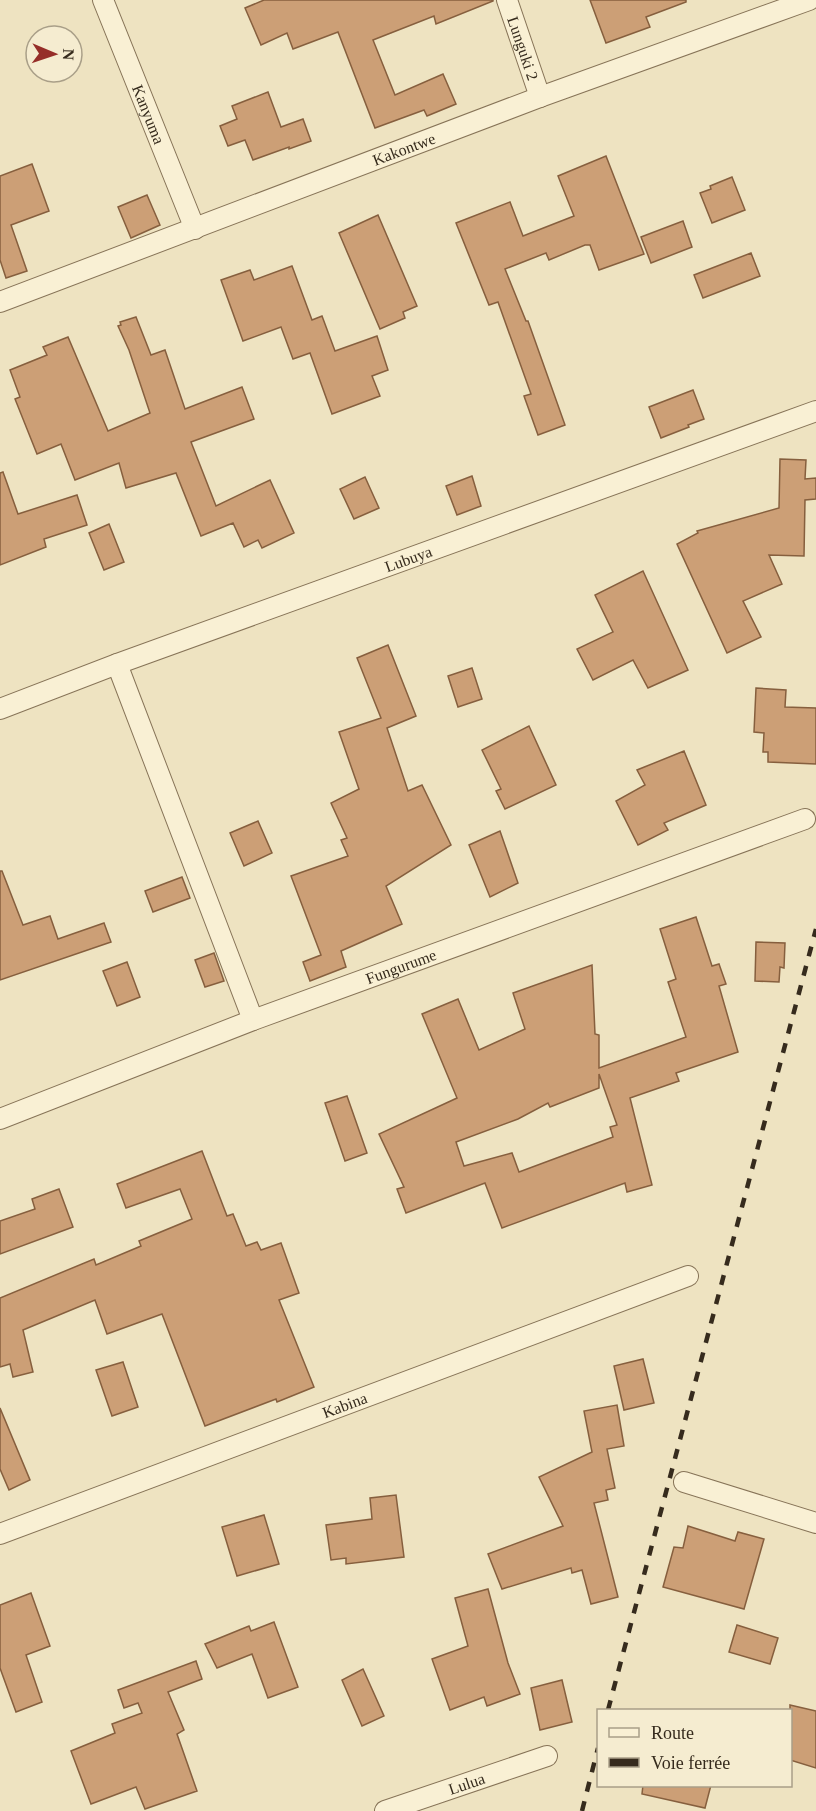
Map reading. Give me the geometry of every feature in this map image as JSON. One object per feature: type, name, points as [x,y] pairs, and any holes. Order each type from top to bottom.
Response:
[{"type":"street","name":"Kanyuma","points":[[103,0],[195,229]]},
{"type":"street","name":"Lunguki 2","points":[[507,0],[540,97]]},
{"type":"street","name":"Kakontwe","points":[[0,303],[540,97],[809,0]]},
{"type":"street","name":"Lubuya","points":[[0,709],[117,664],[816,411]]},
{"type":"street","points":[[117,664],[253,1020]]},
{"type":"street","name":"Fungurume","points":[[0,1119],[253,1020],[805,819]]},
{"type":"street","name":"Kabina","points":[[0,1534],[688,1275]]},
{"type":"street","points":[[684,1482],[816,1523]]},
{"type":"street","name":"Lulua","points":[[385,1811],[547,1756]]},
{"type":"building","points":[[264,0],[493,1],[436,24],[434,16],[373,40],[395,95],[443,74],[456,104],[427,116],[424,110],[375,128],[338,32],[293,49],[287,33],[261,45],[245,8]]},
{"type":"building","points":[[590,0],[686,0],[686,2],[646,17],[650,27],[606,43]]},
{"type":"building","points":[[268,92],[281,127],[303,119],[311,141],[253,160],[245,140],[228,146],[220,126],[237,119],[232,106]]},
{"type":"building","points":[[606,156],[644,254],[599,270],[590,245],[585,245],[549,260],[546,253],[505,269],[526,321],[528,321],[565,425],[538,435],[524,396],[531,394],[498,302],[489,305],[456,223],[510,202],[523,236],[574,216],[558,176]]},
{"type":"building","points":[[32,164],[49,211],[11,225],[27,271],[6,278],[0,260],[0,176]]},
{"type":"building","points":[[732,177],[745,210],[712,223],[700,193]]},
{"type":"building","points":[[147,195],[160,225],[131,238],[118,207]]},
{"type":"building","points":[[378,215],[417,306],[403,312],[405,318],[380,329],[339,233]]},
{"type":"building","points":[[683,221],[692,247],[651,263],[641,237]]},
{"type":"building","points":[[751,253],[760,276],[703,298],[694,275]]},
{"type":"building","points":[[292,266],[312,320],[322,316],[335,351],[377,336],[388,370],[372,376],[380,396],[332,414],[310,353],[293,359],[281,327],[243,341],[221,280],[250,270],[254,280]]},
{"type":"building","points":[[136,317],[151,355],[165,350],[185,409],[242,387],[254,419],[191,442],[216,506],[270,480],[294,533],[262,548],[258,540],[244,547],[233,523],[201,536],[176,473],[126,488],[119,463],[75,480],[61,444],[37,454],[15,399],[20,397],[10,370],[47,355],[43,347],[68,337],[108,431],[150,413],[129,350],[118,326],[121,325],[120,322]]},
{"type":"building","points":[[693,390],[704,419],[661,438],[649,407]]},
{"type":"building","points":[[780,459],[806,460],[805,479],[816,478],[816,499],[805,500],[804,556],[769,555],[782,584],[743,601],[761,637],[727,653],[677,544],[698,533],[697,531],[779,508]]},
{"type":"building","points":[[3,472],[18,514],[77,495],[87,525],[44,539],[46,547],[0,565],[0,473]]},
{"type":"building","points":[[472,476],[481,506],[457,515],[446,486]]},
{"type":"building","points":[[365,477],[379,508],[354,519],[340,489]]},
{"type":"building","points":[[109,524],[124,562],[104,570],[89,533]]},
{"type":"building","points":[[643,571],[688,670],[648,688],[633,660],[593,680],[577,649],[613,632],[595,595]]},
{"type":"building","points":[[388,645],[416,716],[387,728],[408,791],[422,785],[451,845],[386,886],[402,924],[341,951],[346,967],[310,981],[303,962],[321,955],[291,876],[348,856],[341,840],[347,838],[331,803],[359,789],[339,732],[381,718],[357,658]]},
{"type":"building","points":[[472,668],[482,699],[458,707],[448,676]]},
{"type":"building","points":[[756,688],[786,690],[785,707],[816,708],[816,764],[768,762],[768,752],[763,752],[764,733],[754,732]]},
{"type":"building","points":[[529,726],[556,785],[505,809],[496,791],[501,789],[482,750]]},
{"type":"building","points":[[684,751],[706,805],[664,823],[668,830],[638,845],[616,801],[645,785],[637,770]]},
{"type":"building","points":[[258,821],[272,853],[244,866],[230,833]]},
{"type":"building","points":[[500,831],[518,883],[490,897],[469,845]]},
{"type":"building","points":[[0,871],[2,871],[23,925],[50,916],[58,939],[104,923],[111,942],[0,980]]},
{"type":"building","points":[[182,877],[190,898],[153,912],[145,891]]},
{"type":"building","points":[[696,917],[712,966],[719,964],[726,984],[719,986],[738,1052],[676,1073],[679,1081],[630,1098],[652,1185],[627,1192],[625,1183],[502,1228],[485,1183],[406,1213],[397,1189],[404,1187],[379,1134],[457,1098],[422,1014],[458,999],[479,1050],[525,1029],[513,993],[592,965],[595,1034],[599,1035],[599,1068],[686,1037],[668,982],[676,979],[660,929]],"holes":[[[599,1074],[617,1125],[610,1127],[613,1137],[519,1172],[512,1153],[464,1166],[456,1142],[518,1119],[548,1103],[550,1107],[599,1088]]]},
{"type":"building","points":[[756,942],[785,943],[784,968],[780,967],[779,982],[755,981]]},
{"type":"building","points":[[214,953],[224,981],[205,987],[195,960]]},
{"type":"building","points":[[127,962],[140,997],[117,1006],[103,971]]},
{"type":"building","points":[[347,1096],[367,1153],[345,1161],[325,1103]]},
{"type":"building","points":[[202,1151],[227,1216],[233,1214],[246,1246],[257,1242],[261,1250],[281,1243],[299,1293],[279,1300],[314,1387],[205,1426],[162,1314],[107,1334],[95,1300],[23,1330],[33,1372],[13,1377],[10,1364],[0,1367],[0,1298],[94,1259],[96,1265],[141,1246],[139,1241],[192,1219],[180,1189],[126,1208],[117,1184]]},
{"type":"building","points":[[59,1189],[73,1227],[0,1254],[0,1221],[35,1209],[32,1199]]},
{"type":"building","points":[[643,1359],[654,1403],[624,1410],[614,1366]]},
{"type":"building","points":[[123,1362],[138,1407],[112,1416],[96,1370]]},
{"type":"building","points":[[617,1405],[624,1446],[607,1449],[615,1488],[606,1490],[608,1500],[594,1503],[618,1597],[591,1604],[582,1570],[572,1573],[571,1568],[502,1589],[488,1554],[563,1526],[539,1477],[592,1452],[584,1411]]},
{"type":"building","points":[[0,1408],[30,1480],[9,1490],[0,1469]]},
{"type":"building","points":[[396,1495],[404,1557],[346,1564],[346,1558],[331,1560],[326,1525],[372,1519],[370,1498]]},
{"type":"building","points":[[264,1515],[279,1564],[237,1576],[222,1527]]},
{"type":"building","points":[[688,1526],[735,1541],[738,1532],[764,1539],[744,1609],[663,1587],[674,1547],[683,1548]]},
{"type":"building","points":[[488,1589],[508,1663],[520,1694],[487,1706],[484,1697],[450,1710],[432,1659],[468,1646],[455,1598]]},
{"type":"building","points":[[31,1593],[50,1646],[26,1655],[42,1702],[16,1712],[0,1668],[0,1605]]},
{"type":"building","points":[[274,1622],[298,1687],[268,1698],[252,1654],[217,1668],[205,1644],[249,1626],[251,1631]]},
{"type":"building","points":[[737,1625],[778,1638],[770,1664],[729,1652]]},
{"type":"building","points":[[196,1661],[202,1679],[168,1692],[184,1730],[177,1734],[197,1791],[145,1809],[136,1787],[91,1804],[71,1751],[115,1733],[112,1724],[142,1713],[138,1703],[124,1708],[118,1690]]},
{"type":"building","points":[[363,1669],[384,1716],[362,1726],[342,1680]]},
{"type":"building","points":[[562,1680],[572,1722],[540,1730],[531,1688]]},
{"type":"building","points":[[790,1705],[816,1711],[816,1768],[792,1761],[792,1709]]},
{"type":"building","points":[[643,1787],[710,1787],[705,1808],[642,1794]]},
{"type":"railway","points":[[608,1709],[816,929]]},
{"type":"railway","points":[[582,1811],[597,1752]]}]
